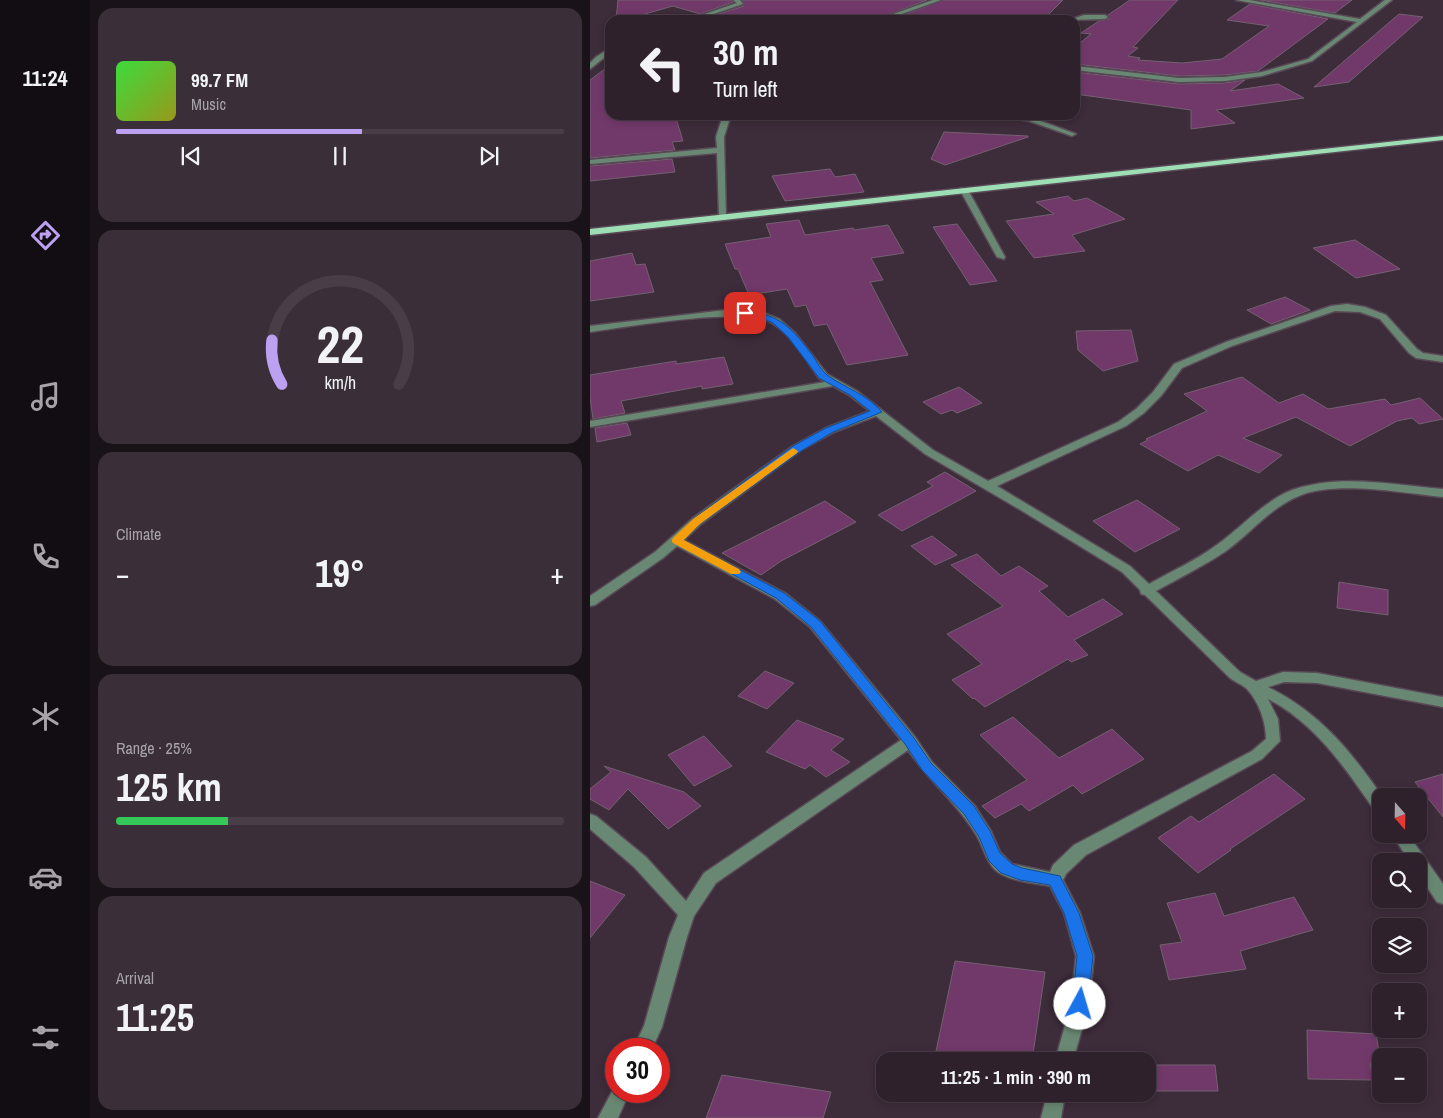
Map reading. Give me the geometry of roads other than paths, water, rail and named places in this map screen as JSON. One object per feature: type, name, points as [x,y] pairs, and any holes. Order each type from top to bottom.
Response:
[{"type":"main road","points":[[590,232],[1443,138]]},
{"type":"street","points":[[706,15],[740,4],[736,0]]},
{"type":"street","points":[[893,15],[938,0]]},
{"type":"street","points":[[1239,0],[1362,20]]},
{"type":"street","points":[[1080,69],[1179,80],[1225,79],[1262,74],[1310,60],[1389,0]]},
{"type":"street","points":[[1080,18],[1105,17]]},
{"type":"street","points":[[591,65],[605,53]]},
{"type":"street","points":[[723,216],[720,137],[725,120]]},
{"type":"street","points":[[1033,120],[1072,134]]},
{"type":"street","points":[[590,162],[721,150]]},
{"type":"street","points":[[964,190],[1001,257]]},
{"type":"street","points":[[987,486],[1122,424],[1140,411],[1158,394],[1178,366],[1229,344],[1334,308],[1362,308],[1383,317],[1413,351],[1420,356],[1443,360]]},
{"type":"street","points":[[590,329],[726,313],[761,315],[776,321],[792,335],[823,376],[853,393],[929,452],[1023,506],[1126,570],[1235,675],[1298,711],[1319,730],[1372,796]]},
{"type":"street","points":[[590,424],[833,383]]},
{"type":"street","points":[[590,602],[659,555],[677,541],[697,521],[797,448],[830,430],[877,412]]},
{"type":"street","points":[[1146,591],[1232,541],[1254,521],[1295,493],[1319,488],[1347,486],[1443,493]]},
{"type":"street","points":[[677,541],[780,596],[815,624],[910,741],[927,766],[969,810],[985,835],[994,856],[1006,868],[1020,874],[1055,880]]},
{"type":"street","points":[[1253,687],[1283,677],[1317,678],[1443,702]]},
{"type":"street","points":[[1055,880],[1060,870],[1080,850],[1257,755],[1273,741],[1273,728],[1268,710],[1253,687]]},
{"type":"street","points":[[647,1038],[653,1026],[678,937],[688,913],[710,878],[910,741]]},
{"type":"street","points":[[590,820],[640,862],[688,913]]},
{"type":"street","points":[[1427,874],[1443,897]]},
{"type":"street","points":[[1055,880],[1072,913],[1085,956],[1080,1004],[1067,1052]]},
{"type":"street","points":[[1051,1118],[1054,1102]]},
{"type":"street","points":[[608,1118],[615,1103]]}]
